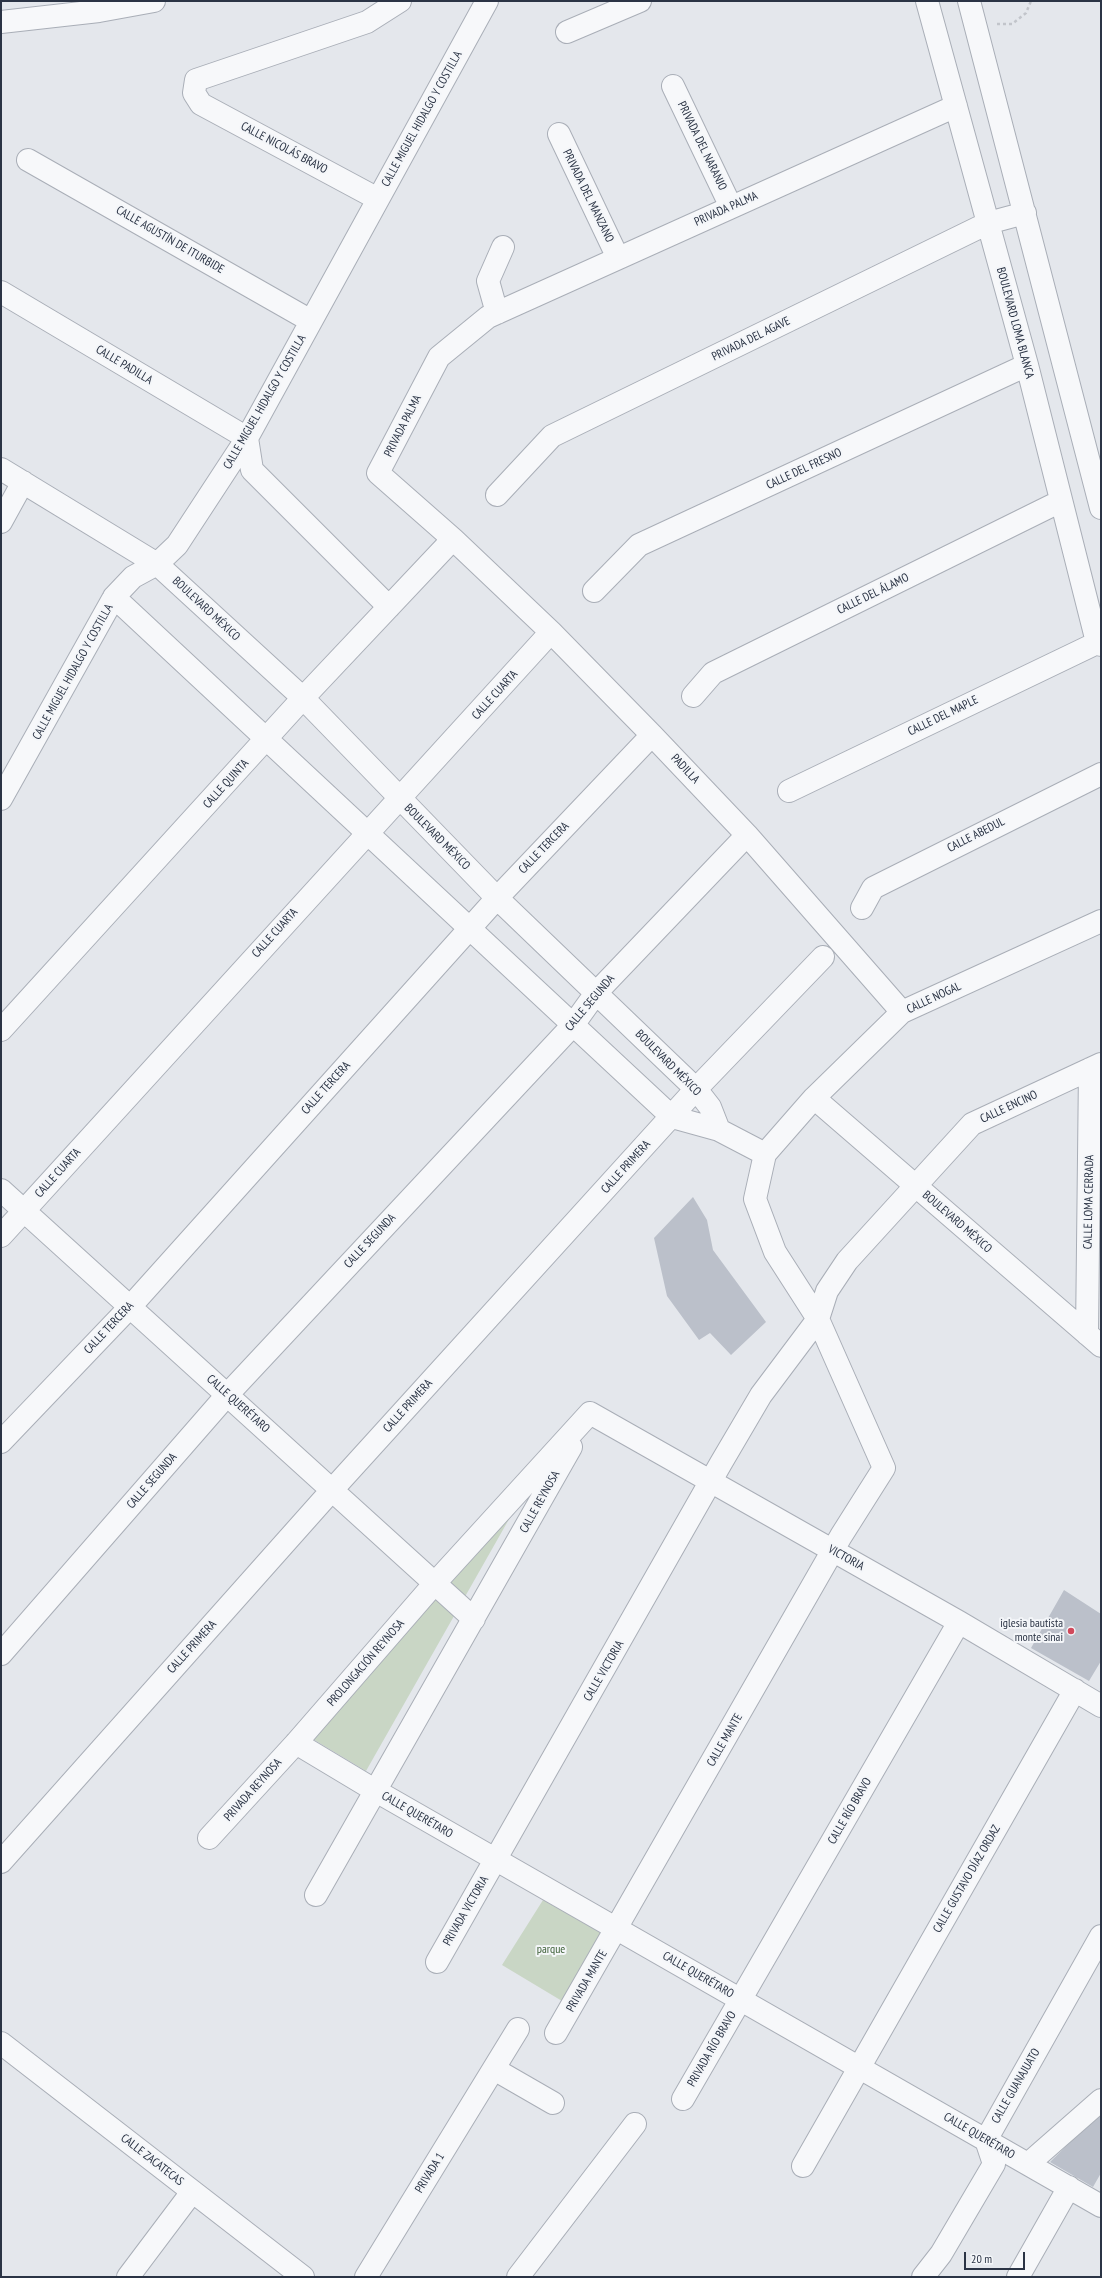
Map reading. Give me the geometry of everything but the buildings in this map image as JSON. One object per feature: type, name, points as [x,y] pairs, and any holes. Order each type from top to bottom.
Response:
[{"type":"street","points":[[1,22],[99,11],[154,1]]},
{"type":"street","name":"CALLE NICOLÁS BRAVO","points":[[378,200],[201,104],[194,93],[196,80],[367,22],[400,1]]},
{"type":"street","name":"CALLE MIGUEL HIDALGO Y COSTILLA","points":[[1,800],[114,597],[133,577],[157,564],[177,545],[247,438],[487,1]]},
{"type":"street","points":[[567,32],[640,1]]},
{"type":"street","name":"BOULEVARD LOMA BLANCA","points":[[927,1],[1027,365],[1061,501],[1100,642]]},
{"type":"street","points":[[969,1],[1101,508]]},
{"type":"street","name":"PRIVADA DEL NARANJO","points":[[673,86],[731,207]]},
{"type":"street","name":"PRIVADA PALMA","points":[[452,539],[378,473],[439,357],[488,317],[956,106]]},
{"type":"street","name":"PRIVADA DEL MANZANO","points":[[559,134],[618,258]]},
{"type":"street","name":"CALLE AGUSTÍN DE ITURBIDE","points":[[28,160],[311,320]]},
{"type":"street","name":"PRIVADA DEL AGAVE","points":[[497,495],[552,436],[988,223],[1025,213]]},
{"type":"street","points":[[497,313],[488,281],[504,247]]},
{"type":"street","name":"CALLE PADILLA","points":[[1,292],[247,438]]},
{"type":"street","name":"CALLE DEL FRESNO","points":[[594,591],[639,545],[1027,365]]},
{"type":"street","points":[[247,438],[252,470],[389,607]]},
{"type":"street","name":"BOULEVARD MÉXICO","points":[[1,469],[157,564],[303,698],[400,800],[497,898],[696,1089],[710,1107],[720,1130]]},
{"type":"street","points":[[1,522],[23,482]]},
{"type":"street","name":"CALLE DEL ÁLAMO","points":[[693,696],[714,672],[1061,501]]},
{"type":"street","name":"CALLE QUINTA","points":[[1,1030],[303,698],[452,539]]},
{"type":"street","name":"PADILLA","points":[[452,539],[551,632],[652,735],[746,835],[902,1012]]},
{"type":"street","points":[[114,597],[672,1117],[720,1130],[765,1154],[755,1199],[775,1252],[818,1319]]},
{"type":"street","name":"CALLE CUARTA","points":[[1,1236],[366,833],[400,800],[551,632]]},
{"type":"street","name":"CALLE DEL MAPLE","points":[[789,791],[1100,642]]},
{"type":"street","name":"CALLE TERCERA","points":[[1,1442],[130,1307],[497,898],[652,735]]},
{"type":"street","name":"CALLE ABEDUL","points":[[862,908],[873,888],[1101,774]]},
{"type":"street","name":"CALLE SEGUNDA","points":[[1,1654],[227,1395],[573,1025],[596,993],[746,835]]},
{"type":"street","name":"CALLE NOGAL","points":[[765,1154],[814,1098],[902,1012],[1101,921]]},
{"type":"street","name":"CALLE PRIMERA","points":[[1,1862],[332,1490],[696,1089],[823,957]]},
{"type":"street","name":"CALLE ENCINO","points":[[818,1319],[827,1291],[847,1261],[972,1124],[1095,1067]]},
{"type":"street","name":"CALLE LOMA CERRADA","points":[[1094,1340],[1095,1067]]},
{"type":"street","name":"BOULEVARD MÉXICO","points":[[814,1098],[1094,1340]]},
{"type":"street","name":"CALLE QUERÉTARO","points":[[1,1190],[474,1619]]},
{"type":"street","name":"CALLE VICTORIA","points":[[496,1860],[761,1396],[818,1319]]},
{"type":"street","name":"CALLE MANTE","points":[[617,1929],[833,1551],[884,1468],[818,1319]]},
{"type":"street","name":"VICTORIA","points":[[590,1413],[959,1622],[1101,1706]]},
{"type":"street","name":"CALLE REYNOSA","points":[[435,1583],[590,1413]]},
{"type":"street","name":"CALLE REYNOSA","points":[[376,1791],[590,1413]]},
{"type":"street","name":"PROLONGACIÓN REYNOSA","points":[[296,1743],[435,1583]]},
{"type":"street","name":"CALLE RÍO BRAVO","points":[[740,2000],[959,1622]]},
{"type":"street","name":"CALLE GUSTAVO DÍAZ ORDAZ","points":[[803,2166],[1075,1690]]},
{"type":"street","name":"CALLE QUERÉTARO","points":[[296,1743],[376,1791],[1101,2206]]},
{"type":"street","name":"PRIVADA REYNOSA","points":[[209,1838],[296,1743]]},
{"type":"street","points":[[316,1895],[376,1791]]},
{"type":"street","name":"PRIVADA VICTORIA","points":[[437,1962],[496,1860]]},
{"type":"street","name":"PRIVADA MANTE","points":[[556,2033],[617,1929]]},
{"type":"street","name":"CALLE GUANAJUATO","points":[[986,2140],[1101,1936]]},
{"type":"street","name":"PRIVADA RÍO BRAVO","points":[[683,2099],[740,2000]]},
{"type":"street","name":"PRIVADA 1","points":[[366,2277],[518,2029]]},
{"type":"street","name":"CALLE ZACATECAS","points":[[1,2043],[192,2192],[293,2274]]},
{"type":"street","points":[[494,2069],[553,2103]]},
{"type":"street","points":[[1028,2164],[1101,2100]]},
{"type":"street","points":[[518,2277],[635,2124]]},
{"type":"street","points":[[924,2277],[941,2254],[994,2164],[986,2140]]},
{"type":"street","points":[[1018,2277],[1069,2187]]},
{"type":"street","points":[[128,2277],[192,2192]]},
{"type":"path","points":[[978,37],[979,31],[988,26],[1012,24],[1026,13],[1031,1]]},
{"type":"green space","points":[[525,1491],[366,1771],[311,1738]]},
{"type":"green space","name":"parque","points":[[543,1900],[601,1933],[562,2001],[502,1965]]},
{"type":"place","name":"iglesia bautista monte sinai","points":[[1071,1631]]}]
